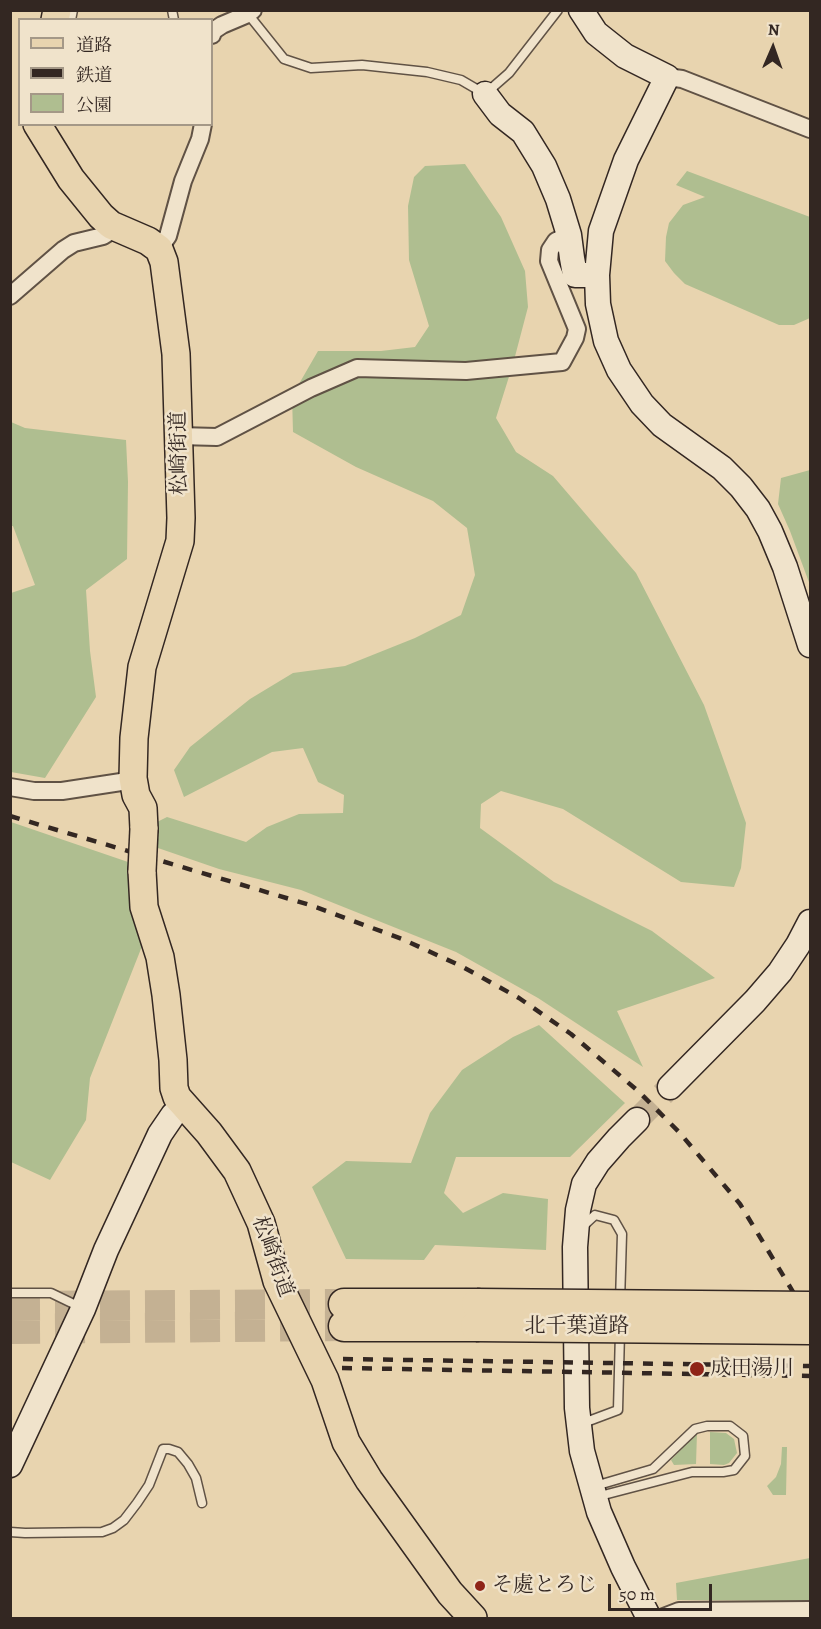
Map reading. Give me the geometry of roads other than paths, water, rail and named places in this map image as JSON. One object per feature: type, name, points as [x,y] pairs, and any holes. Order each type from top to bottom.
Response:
[{"type":"highway","name":"北千葉道路","points":[[344,1315],[476,1315],[810,1307]]},
{"type":"highway","name":"北千葉道路","points":[[476,1315],[810,1329]]},
{"type":"main road","points":[[38,126],[71,179],[101,216],[111,225],[148,241],[159,249]]},
{"type":"main road","name":"松崎街道","points":[[159,249],[164,262],[174,334],[182,518],[180,541],[142,668],[134,738],[133,778],[136,795],[143,808],[144,907],[160,957],[173,1060],[174,1088],[177,1097],[209,1133],[237,1171],[261,1223],[278,1281],[325,1380],[346,1442],[369,1480],[450,1593],[473,1618]]},
{"type":"street","points":[[581,10],[596,33],[625,56],[667,77],[682,79],[810,129]]},
{"type":"street","points":[[213,30],[251,12]]},
{"type":"street","points":[[667,77],[626,160],[611,197],[601,231],[597,304],[606,341],[619,370],[642,404],[662,425],[722,468],[758,509],[785,567],[810,645]]},
{"type":"street","points":[[485,94],[500,114],[523,132],[544,166],[558,199],[569,235],[575,275],[597,275]]},
{"type":"street","points":[[159,249],[168,236],[183,181],[200,139],[203,126]]},
{"type":"street","points":[[10,296],[63,250],[74,243],[103,236],[111,231],[111,225]]},
{"type":"street","points":[[179,436],[217,437],[311,388],[357,368],[466,371],[562,363],[575,338],[577,329],[549,261],[550,250],[556,240],[569,235]]},
{"type":"street","points":[[10,787],[34,791],[62,791],[133,778]]},
{"type":"street","points":[[670,1087],[755,1001],[780,972],[810,922]]},
{"type":"street","points":[[10,1466],[83,1309],[106,1250],[160,1134],[173,1114],[184,1106]]},
{"type":"street","points":[[637,1120],[598,1162],[584,1184],[578,1210],[576,1233],[577,1408],[582,1451],[604,1527],[622,1567],[650,1618]]},
{"type":"street","points":[[660,1618],[679,1611],[767,1614],[810,1610]]},
{"type":"lane","points":[[251,12],[284,59],[311,68],[362,65],[427,72],[461,80],[485,94],[509,73],[558,10]]},
{"type":"lane","points":[[576,1233],[595,1215],[614,1220],[622,1233],[618,1410],[586,1422],[582,1451]]},
{"type":"lane","points":[[10,1293],[51,1293],[83,1309]]},
{"type":"lane","points":[[707,1426],[730,1426],[743,1436],[745,1456],[734,1470],[692,1472],[593,1492],[653,1469],[695,1429],[707,1426]]},
{"type":"lane","points":[[10,1532],[102,1532],[113,1528],[124,1520],[149,1485],[163,1449],[178,1452],[188,1464],[196,1478],[202,1503]]},
{"type":"tunnel","points":[[637,1120],[670,1087]]},
{"type":"tunnel","points":[[10,1306],[344,1304]]},
{"type":"tunnel","points":[[10,1329],[344,1326]]},
{"type":"railway","points":[[10,816],[310,905],[402,939],[461,966],[519,998],[571,1034],[638,1091],[679,1132],[740,1204],[810,1320]]},
{"type":"railway","points":[[343,1359],[810,1366]]},
{"type":"railway","points":[[342,1368],[810,1376]]},
{"type":"place","name":"成田湯川","points":[[697,1369]]},
{"type":"place","name":"そ處とろじ","points":[[480,1586]]}]
